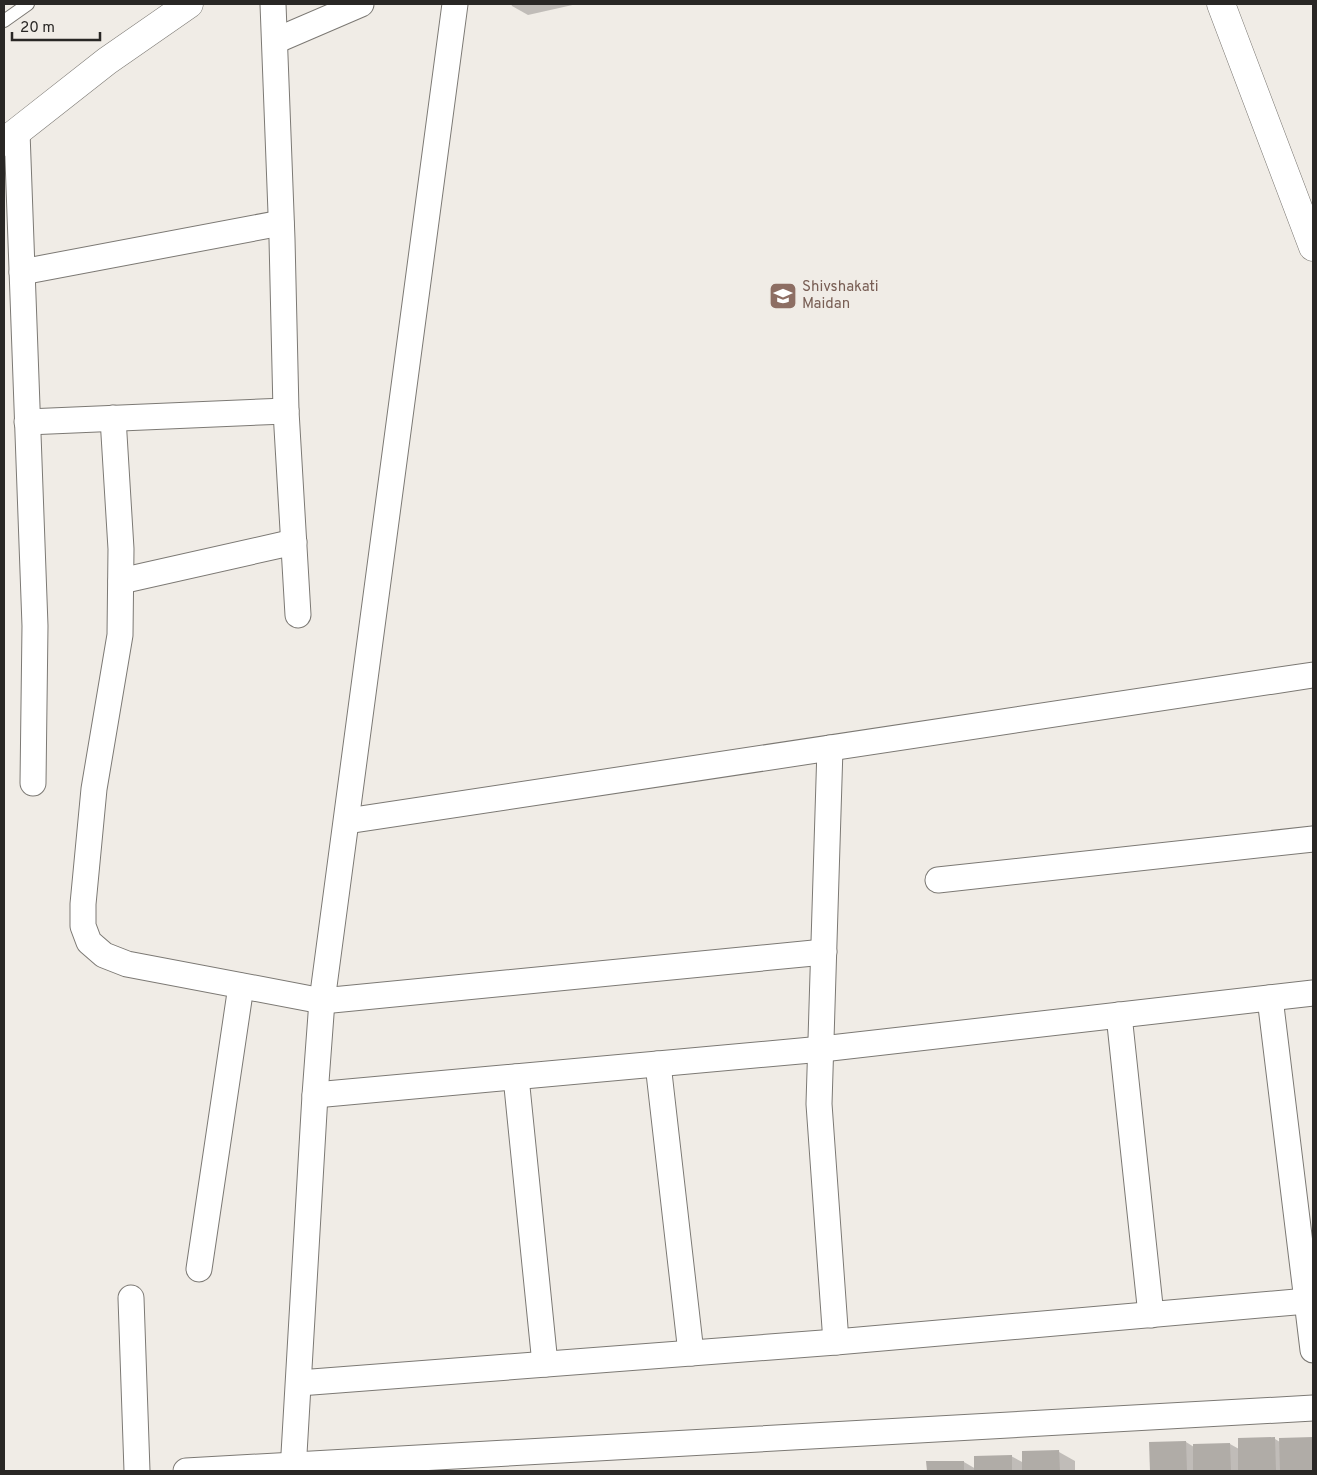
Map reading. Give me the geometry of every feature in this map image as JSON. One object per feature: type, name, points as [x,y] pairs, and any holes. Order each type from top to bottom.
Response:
[{"type":"street","points":[[33,783],[35,626],[22,272],[10,137],[107,61],[189,4]]},
{"type":"street","points":[[273,4],[282,223],[286,411],[298,615]]},
{"type":"street","points":[[274,41],[361,4]]},
{"type":"street","points":[[293,1469],[314,1095],[322,1001],[455,4]]},
{"type":"street","points":[[1221,4],[1313,247]]},
{"type":"street","points":[[22,272],[282,223]]},
{"type":"street","points":[[27,422],[286,411]]},
{"type":"street","points":[[113,418],[121,549],[120,635],[94,789],[83,904],[83,926],[89,942],[104,955],[126,964],[322,1001],[824,952]]},
{"type":"street","points":[[121,581],[294,542]]},
{"type":"street","points":[[347,821],[1313,675]]},
{"type":"street","points":[[830,748],[819,1104],[836,1342]]},
{"type":"street","points":[[938,880],[1313,839]]},
{"type":"street","points":[[199,1269],[241,986]]},
{"type":"street","points":[[314,1095],[822,1049],[1313,993]]},
{"type":"street","points":[[1270,998],[1313,1350]]},
{"type":"street","points":[[1119,1016],[1151,1315]]},
{"type":"street","points":[[658,1064],[691,1353]]},
{"type":"street","points":[[516,1077],[545,1364]]},
{"type":"street","points":[[131,1298],[137,1471]]},
{"type":"street","points":[[299,1383],[836,1342],[1307,1301]]},
{"type":"street","points":[[186,1471],[293,1469],[1313,1408]]},
{"type":"lane","points":[[4,21],[28,4]]},
{"type":"building","points":[[1275,1437],[1276,1471],[1238,1471],[1238,1438]]},
{"type":"building","points":[[1313,1437],[1313,1471],[1280,1471],[1279,1438]]},
{"type":"building","points":[[1186,1441],[1187,1471],[1150,1471],[1149,1442]]},
{"type":"building","points":[[1230,1443],[1231,1471],[1193,1471],[1193,1444]]},
{"type":"building","points":[[1059,1450],[1060,1471],[1022,1471],[1022,1451]]},
{"type":"building","points":[[1012,1455],[1012,1471],[974,1471],[974,1456]]},
{"type":"building","points":[[926,1461],[964,1461],[964,1471],[927,1471]]},
{"type":"place","name":"Shivshakati Maidan","points":[[783,296]]}]
